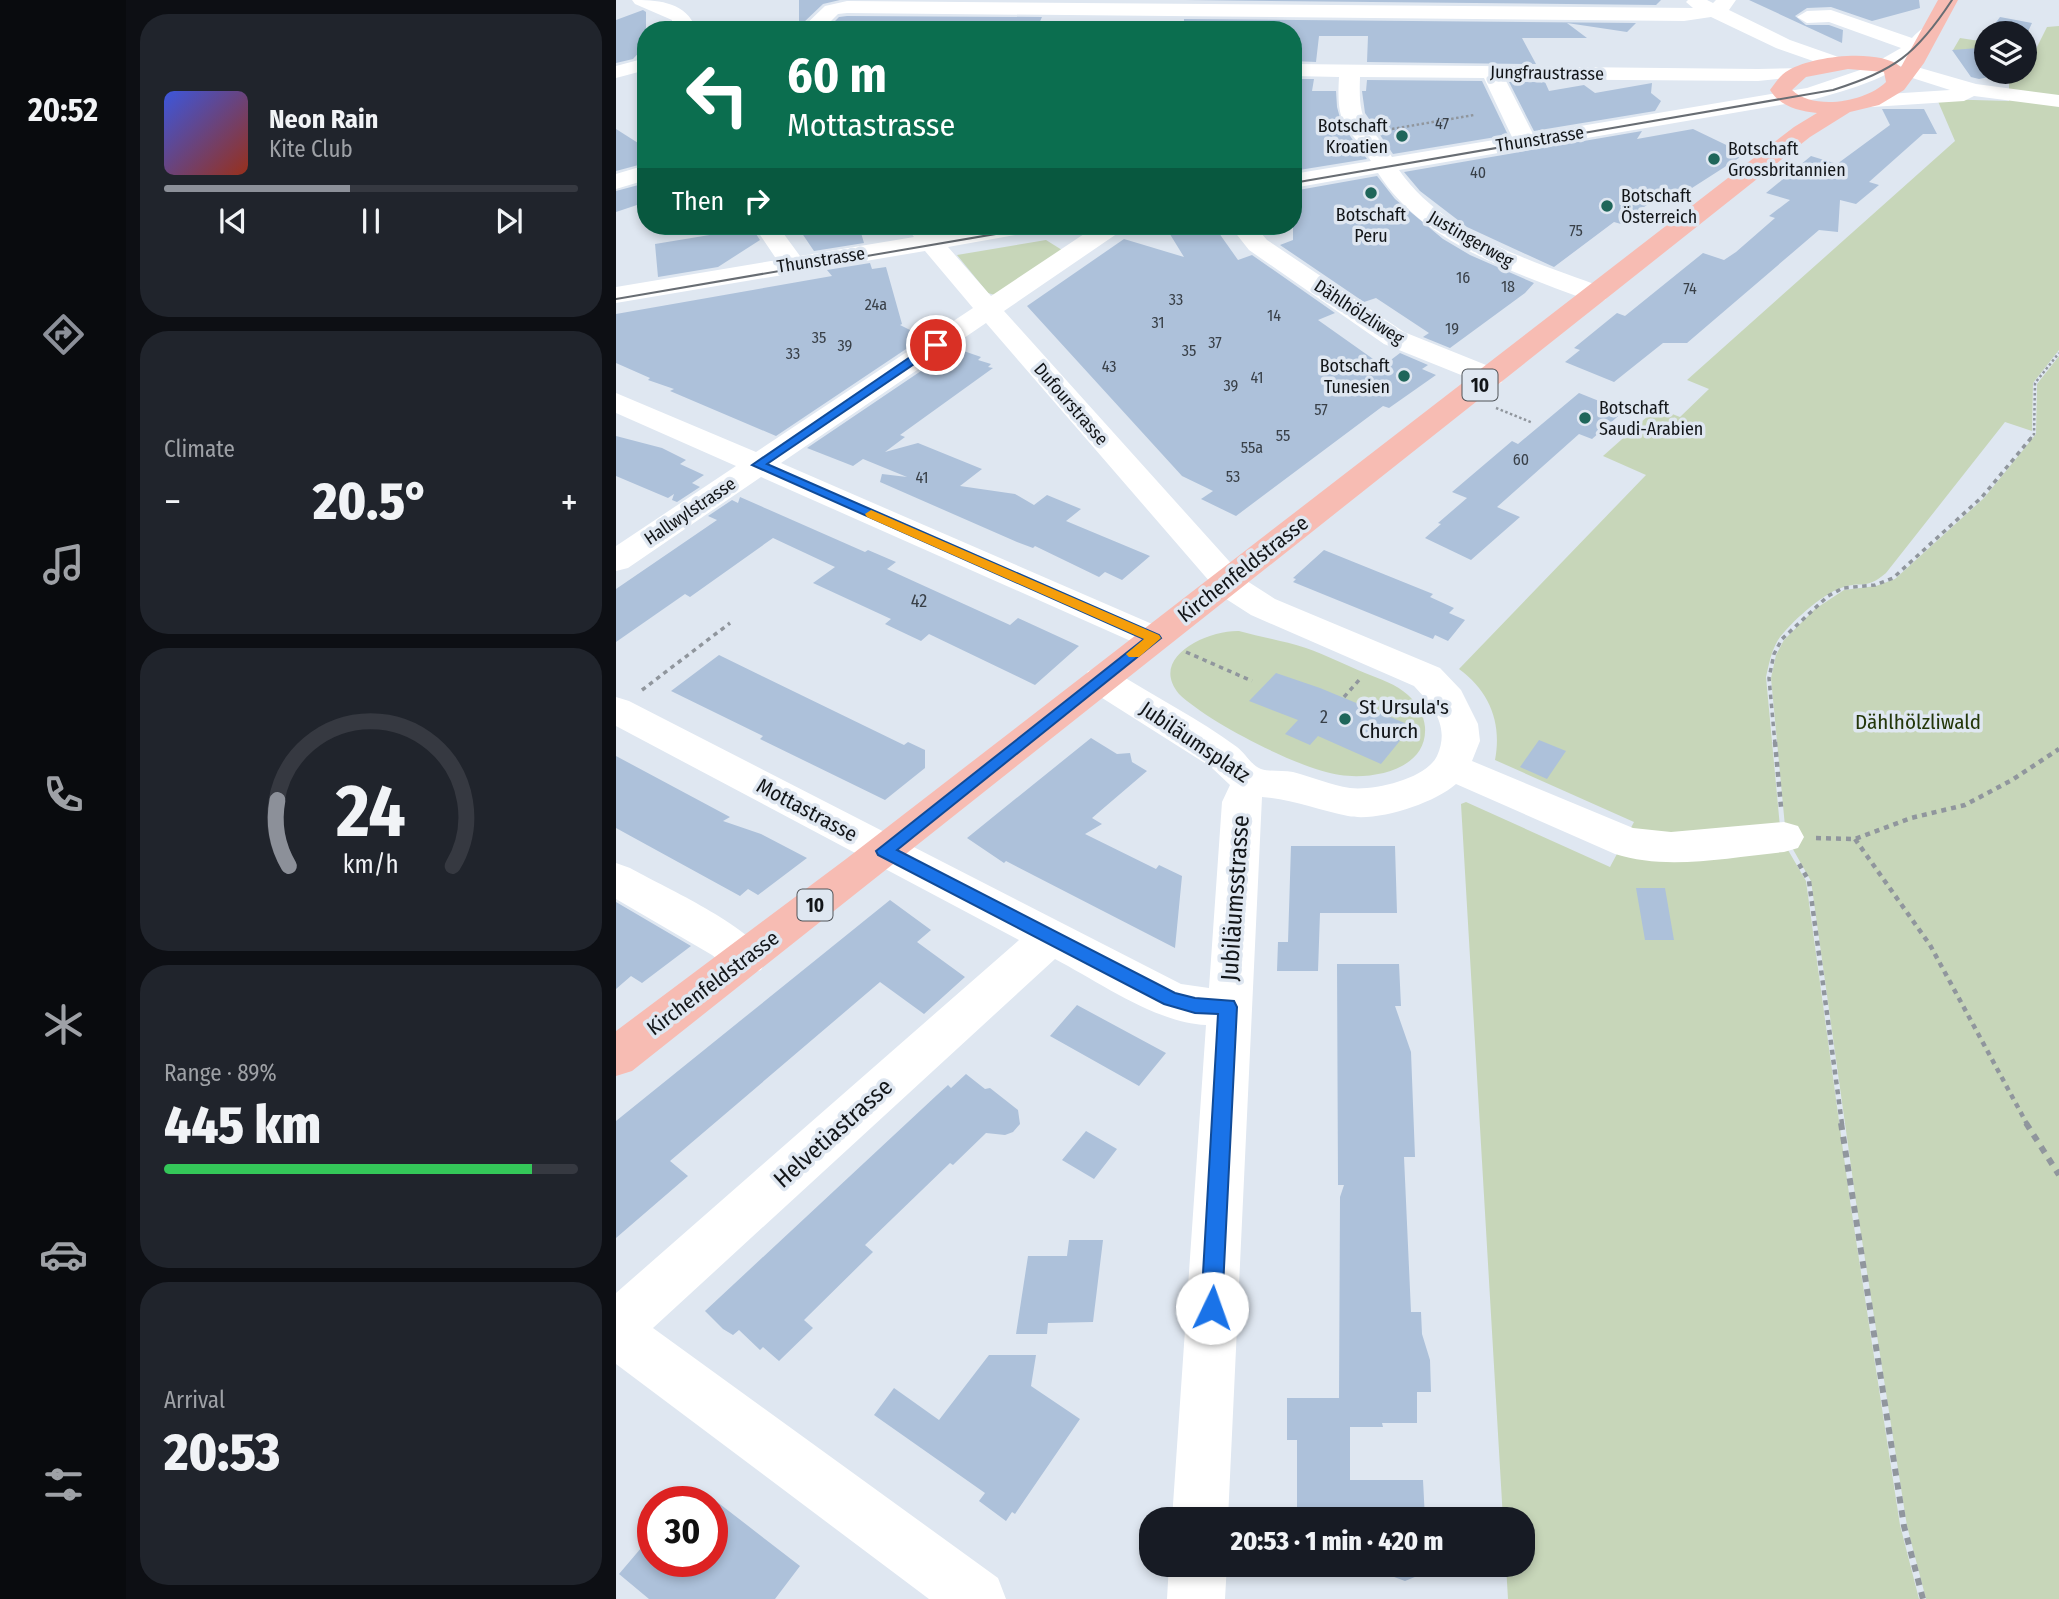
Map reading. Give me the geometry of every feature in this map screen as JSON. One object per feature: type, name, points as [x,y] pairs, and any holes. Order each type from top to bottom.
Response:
[{"type":"main road","points":[[1872,101],[1904,78],[1918,60],[1928,32],[1948,0]]},
{"type":"main road","points":[[1864,62],[1909,44],[1928,32]]},
{"type":"main road","points":[[1805,119],[1786,98],[1781,88],[1788,79],[1804,70],[1864,62],[1887,66],[1904,78]]},
{"type":"main road","name":"Kirchenfeldstrasse","points":[[616,1057],[1101,680],[1166,643],[1227,582],[1488,390],[1596,294],[1805,119],[1845,106],[1872,101]]},
{"type":"street","points":[[642,0],[680,16],[681,21]]},
{"type":"street","points":[[999,0],[1064,21]]},
{"type":"street","points":[[1691,0],[1720,5],[1783,44],[1840,64]]},
{"type":"street","points":[[820,21],[832,10],[843,7],[1398,6],[1684,15],[1720,5]]},
{"type":"street","points":[[1807,17],[1831,16],[1909,44]]},
{"type":"street","name":"Thunstrasse","points":[[1302,179],[1786,98],[1843,84],[1887,66],[1909,54],[1928,32]]},
{"type":"street","points":[[1783,44],[1804,70]]},
{"type":"street","points":[[616,59],[637,62]]},
{"type":"street","points":[[616,72],[637,66]]},
{"type":"street","name":"Jungfraustrasse","points":[[1302,70],[1758,75],[1804,70]]},
{"type":"street","name":"Justingerweg","points":[[1350,71],[1348,109],[1357,129],[1392,177],[1427,216],[1504,260],[1596,294]]},
{"type":"street","points":[[1491,72],[1525,142]]},
{"type":"street","points":[[1904,78],[2059,101]]},
{"type":"street","points":[[1872,101],[1999,94]]},
{"type":"street","points":[[616,182],[637,175]]},
{"type":"street","points":[[772,235],[793,265]]},
{"type":"street","name":"Thunstrasse","points":[[616,295],[793,265],[920,235]]},
{"type":"street","name":"Dufourstrasse","points":[[925,235],[1227,582]]},
{"type":"street","name":"Hallwylstrasse","points":[[616,561],[1099,235]]},
{"type":"street","name":"Dählhölzliweg","points":[[1250,235],[1258,245],[1387,334],[1488,390]]},
{"type":"street","points":[[616,402],[1166,643]]},
{"type":"street","points":[[1227,582],[1263,607],[1427,677],[1448,699],[1460,724],[1461,741],[1451,766],[1629,844],[1671,847],[1784,837]]},
{"type":"street","name":"Jubiläumsplatz","points":[[1101,680],[1242,774],[1343,801],[1373,802],[1416,791],[1436,780],[1451,766]]},
{"type":"street","name":"Mottastrasse","points":[[625,703],[884,851],[1050,939],[1171,999],[1195,1006],[1228,1007]]},
{"type":"street","name":"Jubiläumsstrasse","points":[[1201,1507],[1242,774]]},
{"type":"street","points":[[616,878],[727,943],[746,958]]},
{"type":"street","name":"Helvetiastrasse","points":[[977,1599],[616,1329],[1050,939]]},
{"type":"street","points":[[1196,1599],[1197,1577]]},
{"type":"path","points":[[1390,129],[1474,116]]},
{"type":"path","points":[[1923,1599],[1904,1526],[1857,1228],[1809,881],[1784,837],[1769,677],[1774,654],[1782,639],[1828,596],[1843,588],[1875,585],[1893,578],[1982,497],[2034,434],[2035,383],[2059,353]]},
{"type":"path","points":[[1488,390],[1534,423]]},
{"type":"path","points":[[625,703],[730,623]]},
{"type":"path","points":[[1166,643],[1251,681]]},
{"type":"path","points":[[1344,697],[1361,678]]},
{"type":"path","points":[[1784,837],[1854,839],[1911,818],[1965,805],[2012,780],[2059,749]]},
{"type":"path","points":[[1854,839],[1930,945],[2040,1148],[2059,1175]]},
{"type":"green space","points":[[2059,26],[2059,350],[2033,383],[2032,431],[2005,422],[1886,573],[1868,584],[1833,591],[1806,610],[1790,626],[1778,640],[1766,677],[1781,838],[1806,881],[1850,1201],[1900,1525],[1919,1599],[1508,1599],[1507,1577],[1535,1577],[1535,1507],[1502,1507],[1461,804],[1466,802],[1610,867],[1634,822],[1495,760],[1497,733],[1491,709],[1479,688],[1459,669],[1646,475],[1603,456],[1657,408],[1680,417],[1709,389],[1687,380],[1955,141],[1937,99],[2009,101],[2009,84],[2037,84],[2037,47],[2047,27]]},
{"type":"green space","points":[[1960,38],[1974,40],[1974,67],[1953,50]]},
{"type":"green space","points":[[1046,240],[1062,250],[995,295],[988,293],[957,255]]},
{"type":"green space","name":"Dählhölzliwald","points":[[2059,356],[2059,1599],[1926,1599],[1907,1526],[1856,1202],[1811,881],[1786,837],[1771,678],[1776,655],[1784,640],[1815,609],[1844,590],[1876,586],[1895,579],[1984,498],[2036,434],[2037,384]]},
{"type":"green space","points":[[1239,631],[1306,648],[1388,682],[1403,691],[1417,705],[1425,727],[1424,742],[1417,753],[1396,769],[1382,773],[1367,776],[1340,775],[1280,755],[1211,718],[1179,694],[1171,681],[1171,668],[1186,648],[1198,641],[1212,635]]},
{"type":"building","points":[[799,0],[840,0],[823,4],[805,21],[799,21]]},
{"type":"building","points":[[1185,0],[1661,0],[1656,5]]},
{"type":"building","points":[[1749,0],[1919,0],[1920,8],[1872,21],[1831,7],[1807,8],[1795,16],[1806,25],[1829,25],[1843,30],[1842,43]]},
{"type":"building","points":[[643,10],[646,12],[646,21],[637,21],[637,55],[633,59],[616,63],[616,20]]},
{"type":"building","points":[[839,17],[1042,17],[1040,21],[835,21]]},
{"type":"building","points":[[2000,17],[2021,21],[1997,21]]},
{"type":"building","points":[[1184,19],[1636,23],[1627,32],[1567,23],[1587,38],[1522,38],[1536,64],[1367,62],[1368,36],[1319,36],[1316,62],[1302,61],[1302,21]]},
{"type":"building","points":[[1974,48],[1974,78],[1971,77],[1952,50]]},
{"type":"building","points":[[1302,79],[1314,79],[1312,91],[1336,91],[1342,125],[1367,159],[1302,170]]},
{"type":"building","points":[[1367,80],[1482,81],[1508,135],[1393,154],[1365,113],[1362,91],[1366,91]]},
{"type":"building","points":[[1509,82],[1545,82],[1549,91],[1584,85],[1595,93],[1652,83],[1651,93],[1661,101],[1655,111],[1534,131]]},
{"type":"building","points":[[1882,109],[1924,109],[1937,134],[1923,134],[1869,182],[1879,185],[1856,204],[1840,200],[1838,232],[1819,230],[1687,343],[1663,343],[1614,382],[1565,362],[1580,350],[1574,348],[1617,313],[1625,316],[1703,253],[1724,260],[1736,252],[1775,218],[1769,216],[1790,200],[1766,193],[1811,156],[1837,164],[1890,125]]},
{"type":"building","points":[[616,129],[637,142],[637,165],[616,171]]},
{"type":"building","points":[[1693,129],[1745,154],[1681,195],[1666,191],[1621,224],[1614,222],[1554,267],[1467,227],[1420,191],[1404,172],[1642,131],[1637,139]]},
{"type":"building","points":[[1377,176],[1395,199],[1443,239],[1470,255],[1534,283],[1525,293],[1450,348],[1423,337],[1429,333],[1376,298],[1364,302],[1280,245],[1293,240],[1293,235],[1302,235],[1302,189]]},
{"type":"building","points":[[637,185],[637,205],[616,212],[616,191]]},
{"type":"building","points":[[710,235],[757,235],[760,240],[718,267],[658,277],[655,244]]},
{"type":"building","points":[[803,235],[862,235],[864,243],[814,251]]},
{"type":"building","points":[[1170,235],[1220,235],[1238,260],[1252,255],[1335,313],[1318,320],[1383,366],[1400,353],[1428,365],[1422,369],[1436,375],[1389,408],[1383,406],[1236,516],[1201,499],[1213,491],[1182,476],[1027,306],[1124,239],[1184,257]]},
{"type":"building","points":[[870,263],[872,269],[886,267],[902,324],[900,325],[924,337],[776,436],[670,391],[674,389],[648,380],[650,378],[616,363],[616,314],[832,276],[827,270]]},
{"type":"building","points":[[955,348],[981,357],[978,360],[991,364],[988,367],[993,368],[900,435],[905,437],[885,452],[918,443],[982,469],[960,486],[1015,494],[1034,505],[1047,495],[1081,509],[1066,521],[1150,556],[1122,580],[1105,572],[1099,577],[1035,546],[1033,548],[1017,542],[880,482],[882,474],[907,477],[863,459],[853,466],[807,448]]},
{"type":"building","points":[[1579,393],[1624,411],[1592,439],[1579,434],[1497,507],[1520,517],[1471,560],[1425,538],[1467,498],[1452,492],[1512,441],[1518,444]]},
{"type":"building","points":[[616,436],[662,448],[686,460],[680,464],[704,475],[692,483],[700,487],[677,502],[672,500],[674,494],[668,498],[616,476]]},
{"type":"building","points":[[740,497],[865,552],[868,550],[896,562],[887,569],[1010,625],[1018,618],[1079,646],[1035,685],[929,634],[921,641],[885,624],[891,619],[813,583],[835,567],[773,538],[690,597],[685,594],[616,642],[616,589],[717,520],[708,516],[732,500],[738,503]]},
{"type":"building","points":[[1324,550],[1433,594],[1430,597],[1454,608],[1449,613],[1465,620],[1448,641],[1435,635],[1433,639],[1293,582],[1296,579],[1293,578]]},
{"type":"building","points":[[719,655],[904,745],[908,742],[925,750],[925,768],[885,800],[760,739],[763,736],[671,691]]},
{"type":"building","name":"St Ursula's Church","points":[[1276,673],[1412,726],[1381,764],[1318,736],[1310,745],[1285,734],[1298,720],[1249,701]]},
{"type":"building","points":[[1091,738],[1117,754],[1130,753],[1132,762],[1147,771],[1092,818],[1102,824],[1085,834],[1156,869],[1159,865],[1182,876],[1175,948],[1006,861],[1004,863],[967,838]]},
{"type":"building","points":[[1539,740],[1566,751],[1547,779],[1520,767]]},
{"type":"building","points":[[616,756],[730,817],[723,821],[761,834],[807,858],[758,895],[748,889],[740,896],[616,828]]},
{"type":"building","points":[[1291,846],[1395,846],[1397,913],[1320,913],[1318,971],[1277,971],[1278,942],[1288,942]]},
{"type":"building","points":[[1636,888],[1665,888],[1674,940],[1645,940]]},
{"type":"building","points":[[890,900],[931,930],[917,942],[965,977],[924,1014],[880,982],[670,1161],[688,1176],[616,1238],[616,1121]]},
{"type":"building","points":[[616,902],[691,946],[642,983],[631,976],[616,989]]},
{"type":"building","points":[[1337,964],[1399,964],[1401,1006],[1395,1006],[1411,1052],[1415,1157],[1404,1157],[1411,1312],[1421,1312],[1422,1334],[1430,1360],[1431,1392],[1417,1392],[1417,1423],[1350,1427],[1350,1480],[1423,1480],[1424,1507],[1297,1507],[1297,1440],[1287,1440],[1287,1398],[1339,1398],[1340,1197],[1344,1185],[1338,1185]]},
{"type":"building","points":[[1077,1005],[1166,1053],[1139,1086],[1050,1036]]},
{"type":"building","points":[[966,1074],[985,1089],[990,1088],[1018,1110],[1020,1124],[1013,1132],[1005,1135],[986,1133],[953,1165],[950,1163],[865,1245],[873,1252],[804,1320],[813,1328],[779,1361],[763,1347],[760,1350],[739,1330],[733,1335],[723,1329],[705,1311],[948,1085],[951,1088]]},
{"type":"building","points":[[1086,1131],[1117,1149],[1094,1179],[1062,1160]]},
{"type":"building","points":[[1069,1240],[1103,1240],[1093,1322],[1048,1323],[1047,1334],[1016,1334],[1028,1256],[1067,1256]]},
{"type":"building","points":[[989,1355],[1036,1355],[1031,1386],[1080,1419],[1015,1514],[1012,1512],[1006,1521],[979,1501],[985,1493],[874,1415],[894,1388],[939,1420]]},
{"type":"building","points":[[728,1510],[800,1566],[775,1599],[649,1599],[619,1574],[637,1553],[637,1577],[728,1577]]},
{"type":"building","points":[[1394,1577],[1415,1577],[1405,1581]]},
{"type":"tram line","points":[[1302,181],[1833,90],[1873,75],[1902,58],[1927,34],[1952,0]]},
{"type":"tram line","points":[[616,299],[989,235]]},
{"type":"slow traffic","points":[[871,514],[1154,638],[1134,654]]},
{"type":"place","name":"Botschaft Kroatien","points":[[1402,136]]},
{"type":"place","name":"Botschaft Grossbritannien","points":[[1714,159]]},
{"type":"place","name":"Botschaft Peru","points":[[1371,193]]},
{"type":"place","name":"Botschaft Österreich","points":[[1607,206]]},
{"type":"place","name":"Botschaft Tunesien","points":[[1404,376]]},
{"type":"place","name":"Botschaft Saudi-Arabien","points":[[1585,418]]},
{"type":"place","name":"St Ursula's Church","points":[[1345,719]]},
{"type":"route","points":[[936,345],[758,465],[1154,638],[884,851],[1050,939],[1171,999],[1195,1006],[1228,1007],[1212,1308]]}]
